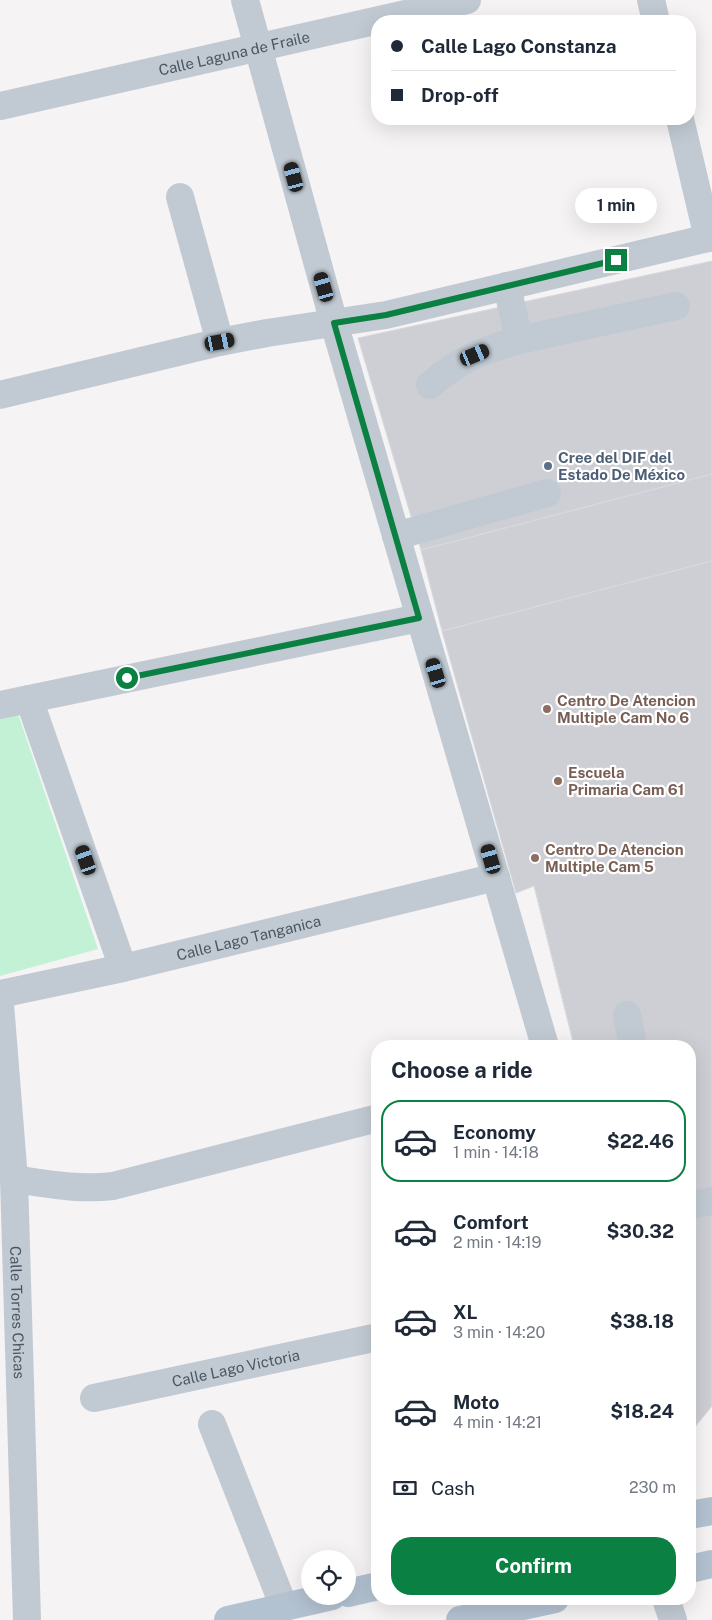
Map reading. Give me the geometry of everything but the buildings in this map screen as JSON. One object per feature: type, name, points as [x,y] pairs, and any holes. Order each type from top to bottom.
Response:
[{"type":"main road","points":[[696,1515],[712,1511]]},
{"type":"main road","points":[[696,1568],[712,1564]]},
{"type":"main road","points":[[356,1591],[371,1588]]},
{"type":"main road","points":[[228,1620],[301,1603]]},
{"type":"main road","points":[[460,1620],[528,1605]]},
{"type":"street","points":[[245,0],[334,323],[543,1040]]},
{"type":"street","name":"Calle Laguna de Fraile","points":[[402,15],[467,0]]},
{"type":"street","points":[[651,0],[655,15]]},
{"type":"street","name":"Calle Laguna de Fraile","points":[[0,106],[371,22]]},
{"type":"street","points":[[0,395],[220,342],[386,315],[710,237],[682,125]]},
{"type":"street","points":[[180,197],[220,342]]},
{"type":"street","points":[[506,286],[519,340]]},
{"type":"street","points":[[430,385],[447,370],[463,360],[487,350],[519,340],[676,306]]},
{"type":"street","points":[[396,536],[547,493]]},
{"type":"street","points":[[0,705],[419,618]]},
{"type":"street","points":[[29,699],[123,968]]},
{"type":"street","name":"Calle Lago Tanganica","points":[[0,994],[123,968],[496,877]]},
{"type":"street","name":"Calle Torres Chicas","points":[[0,1004],[14,1179],[27,1620]]},
{"type":"street","points":[[627,1015],[632,1040]]},
{"type":"street","points":[[14,1179],[68,1188],[113,1186],[371,1120]]},
{"type":"street","points":[[696,1204],[712,1201]]},
{"type":"street","name":"Calle Lago Victoria","points":[[94,1398],[371,1339]]},
{"type":"street","points":[[212,1424],[284,1607]]},
{"type":"street","points":[[668,1605],[673,1620]]},
{"type":"green space","points":[[18,714],[98,949],[0,976],[0,718]]},
{"type":"place","name":"Cree del DIF del Estado De México","points":[[548,466]]},
{"type":"place","name":"Centro De Atencion Multiple Cam No 6","points":[[547,709]]},
{"type":"place","name":"Escuela Primaria Cam 61","points":[[558,781]]},
{"type":"place","name":"Centro De Atencion Multiple Cam 5","points":[[535,858]]},
{"type":"route","points":[[127,678],[419,618],[334,323],[386,315],[616,260]]}]
